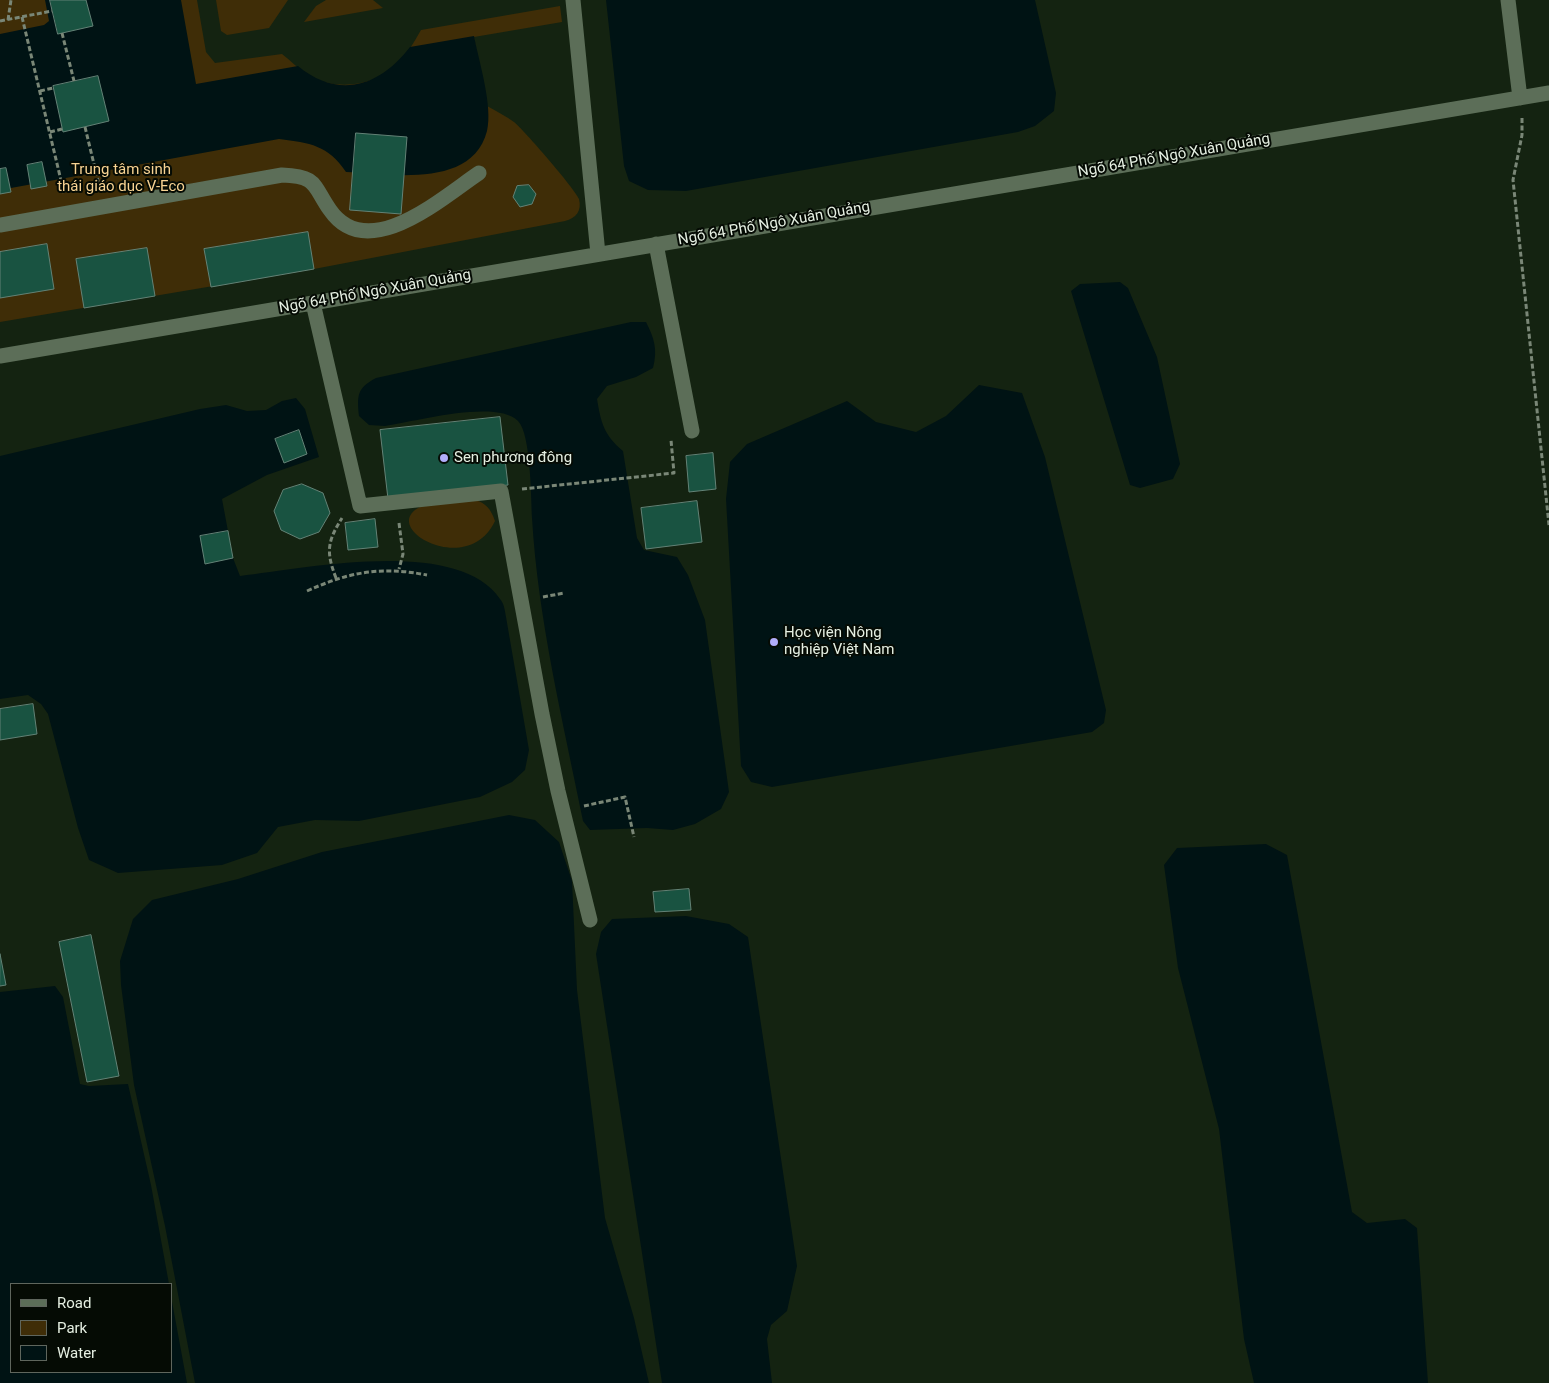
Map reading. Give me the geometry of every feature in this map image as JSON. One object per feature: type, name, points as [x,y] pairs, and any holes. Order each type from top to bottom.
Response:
[{"type":"street","points":[[573,0],[598,254]]},
{"type":"street","points":[[1508,0],[1520,98]]},
{"type":"street","name":"Ngõ 64 Phố Ngô Xuân Quảng","points":[[0,356],[1549,93]]},
{"type":"street","points":[[0,225],[282,175],[302,177],[311,181],[317,186],[330,211],[345,224],[361,230],[379,231],[396,227],[479,173]]},
{"type":"street","points":[[656,244],[692,430]]},
{"type":"street","points":[[313,303],[360,506],[501,491],[542,714],[590,920]]},
{"type":"path","points":[[8,20],[11,0]]},
{"type":"path","points":[[0,21],[52,11]]},
{"type":"path","points":[[22,17],[64,192]]},
{"type":"path","points":[[62,33],[74,81]]},
{"type":"path","points":[[40,91],[53,88]]},
{"type":"path","points":[[1520,98],[1522,135],[1513,180],[1549,526]]},
{"type":"path","points":[[85,127],[99,186]]},
{"type":"path","points":[[50,132],[62,129]]},
{"type":"path","points":[[525,488],[674,473],[670,433],[692,430]]},
{"type":"path","points":[[397,502],[403,554],[399,569]]},
{"type":"path","points":[[336,578],[329,561],[329,542],[341,518],[360,506]]},
{"type":"path","points":[[307,591],[336,578],[368,571],[399,569],[427,574]]},
{"type":"path","points":[[540,598],[564,593]]},
{"type":"path","points":[[582,806],[625,797],[634,837]]},
{"type":"green space","name":"Trung tâm sinh thái giáo dục V-Eco","points":[[0,0],[197,0],[206,52],[215,63],[282,54],[309,76],[331,84],[343,85],[366,82],[387,72],[404,57],[421,30],[560,6],[562,22],[474,37],[487,106],[514,122],[538,147],[576,193],[580,203],[579,210],[575,216],[565,221],[314,269],[0,322]]},
{"type":"green space","points":[[216,0],[288,0],[269,28],[227,35],[221,31]]},
{"type":"green space","points":[[326,0],[373,0],[383,8],[304,22],[316,6]]},
{"type":"green space","points":[[469,498],[486,505],[495,521],[481,539],[463,547],[445,547],[427,542],[415,533],[409,522],[414,511],[431,503]]},
{"type":"water","points":[[45,0],[181,0],[196,84],[298,66],[313,77],[329,83],[358,84],[386,71],[410,47],[474,36],[487,97],[487,131],[478,149],[465,162],[447,170],[427,174],[384,175],[346,172],[332,156],[317,147],[279,139],[0,190],[0,34],[44,25],[49,21]]},
{"type":"water","points":[[606,0],[1035,0],[1056,93],[1054,111],[1035,126],[1018,132],[686,191],[648,190],[629,181],[624,166]]},
{"type":"water","points":[[1120,282],[1128,288],[1157,357],[1180,464],[1173,479],[1140,488],[1130,485],[1071,291],[1080,284]]},
{"type":"water","points":[[631,322],[646,322],[649,328],[655,349],[653,368],[636,377],[607,386],[597,399],[598,407],[607,434],[623,451],[637,538],[644,550],[677,557],[688,575],[705,620],[729,792],[721,809],[695,824],[673,830],[647,828],[590,830],[583,821],[546,632],[535,556],[528,452],[526,439],[518,421],[507,415],[492,412],[474,412],[385,426],[369,425],[359,416],[358,409],[358,397],[362,389],[376,378]]},
{"type":"water","points":[[979,385],[1022,393],[1045,457],[1106,710],[1104,723],[1092,732],[772,787],[751,782],[741,766],[726,499],[730,462],[747,444],[847,401],[876,422],[916,432],[946,416]]},
{"type":"water","points":[[296,398],[305,409],[319,457],[267,475],[222,499],[233,558],[240,576],[378,561],[416,562],[450,568],[479,580],[500,599],[504,607],[529,750],[525,770],[512,782],[480,797],[359,821],[315,820],[278,827],[257,853],[222,865],[118,873],[89,860],[78,828],[48,714],[41,704],[28,695],[0,699],[0,456],[200,409],[226,405],[247,411],[266,410],[282,401]]},
{"type":"water","points":[[509,815],[535,820],[559,842],[572,881],[577,990],[605,1218],[634,1318],[649,1383],[195,1383],[165,1226],[134,1085],[121,985],[120,961],[133,919],[152,900],[238,879],[322,852]]},
{"type":"water","points":[[1266,844],[1287,855],[1352,1212],[1367,1223],[1405,1219],[1417,1228],[1428,1383],[1254,1383],[1244,1339],[1219,1129],[1178,968],[1164,865],[1177,848]]},
{"type":"water","points":[[686,916],[729,924],[748,937],[797,1266],[787,1311],[771,1325],[767,1339],[772,1383],[662,1383],[596,954],[601,932],[612,919]]},
{"type":"water","points":[[55,986],[63,997],[80,1084],[89,1086],[128,1084],[151,1185],[169,1283],[10,1283],[10,1373],[172,1373],[172,1301],[187,1383],[0,1383],[0,992]]},
{"type":"building","points":[[50,0],[86,0],[93,26],[58,34]]},
{"type":"building","points":[[98,76],[109,121],[63,132],[53,86]]},
{"type":"building","points":[[356,133],[407,137],[401,214],[350,210]]},
{"type":"building","points":[[42,162],[47,186],[31,189],[27,165]]},
{"type":"building","points":[[6,168],[11,192],[0,194],[0,169]]},
{"type":"building","points":[[529,185],[536,194],[532,204],[520,207],[513,197],[517,186]]},
{"type":"building","points":[[308,232],[314,269],[211,287],[204,249]]},
{"type":"building","points":[[47,244],[54,289],[0,298],[0,252]]},
{"type":"building","points":[[147,248],[155,296],[84,308],[76,259]]},
{"type":"building","name":"Sen phương đông","points":[[500,417],[508,485],[388,499],[380,430]]},
{"type":"building","points":[[299,430],[307,454],[284,463],[275,439]]},
{"type":"building","points":[[713,453],[716,489],[689,492],[686,456]]},
{"type":"building","points":[[302,484],[323,493],[330,513],[319,532],[300,539],[281,530],[274,511],[283,490]]},
{"type":"building","points":[[697,501],[702,542],[646,549],[641,508]]},
{"type":"building","points":[[375,519],[378,547],[348,550],[345,523]]},
{"type":"building","points":[[228,531],[233,558],[205,564],[200,536]]},
{"type":"building","points":[[33,704],[37,734],[0,740],[0,709]]},
{"type":"building","points":[[689,889],[691,910],[655,912],[653,892]]},
{"type":"building","points":[[91,935],[119,1076],[87,1082],[59,942]]},
{"type":"building","points":[[0,954],[6,985],[0,986]]},
{"type":"place","name":"Sen phương đông","points":[[444,458]]},
{"type":"place","name":"Học viện Nông nghiệp Việt Nam","points":[[774,642]]}]
